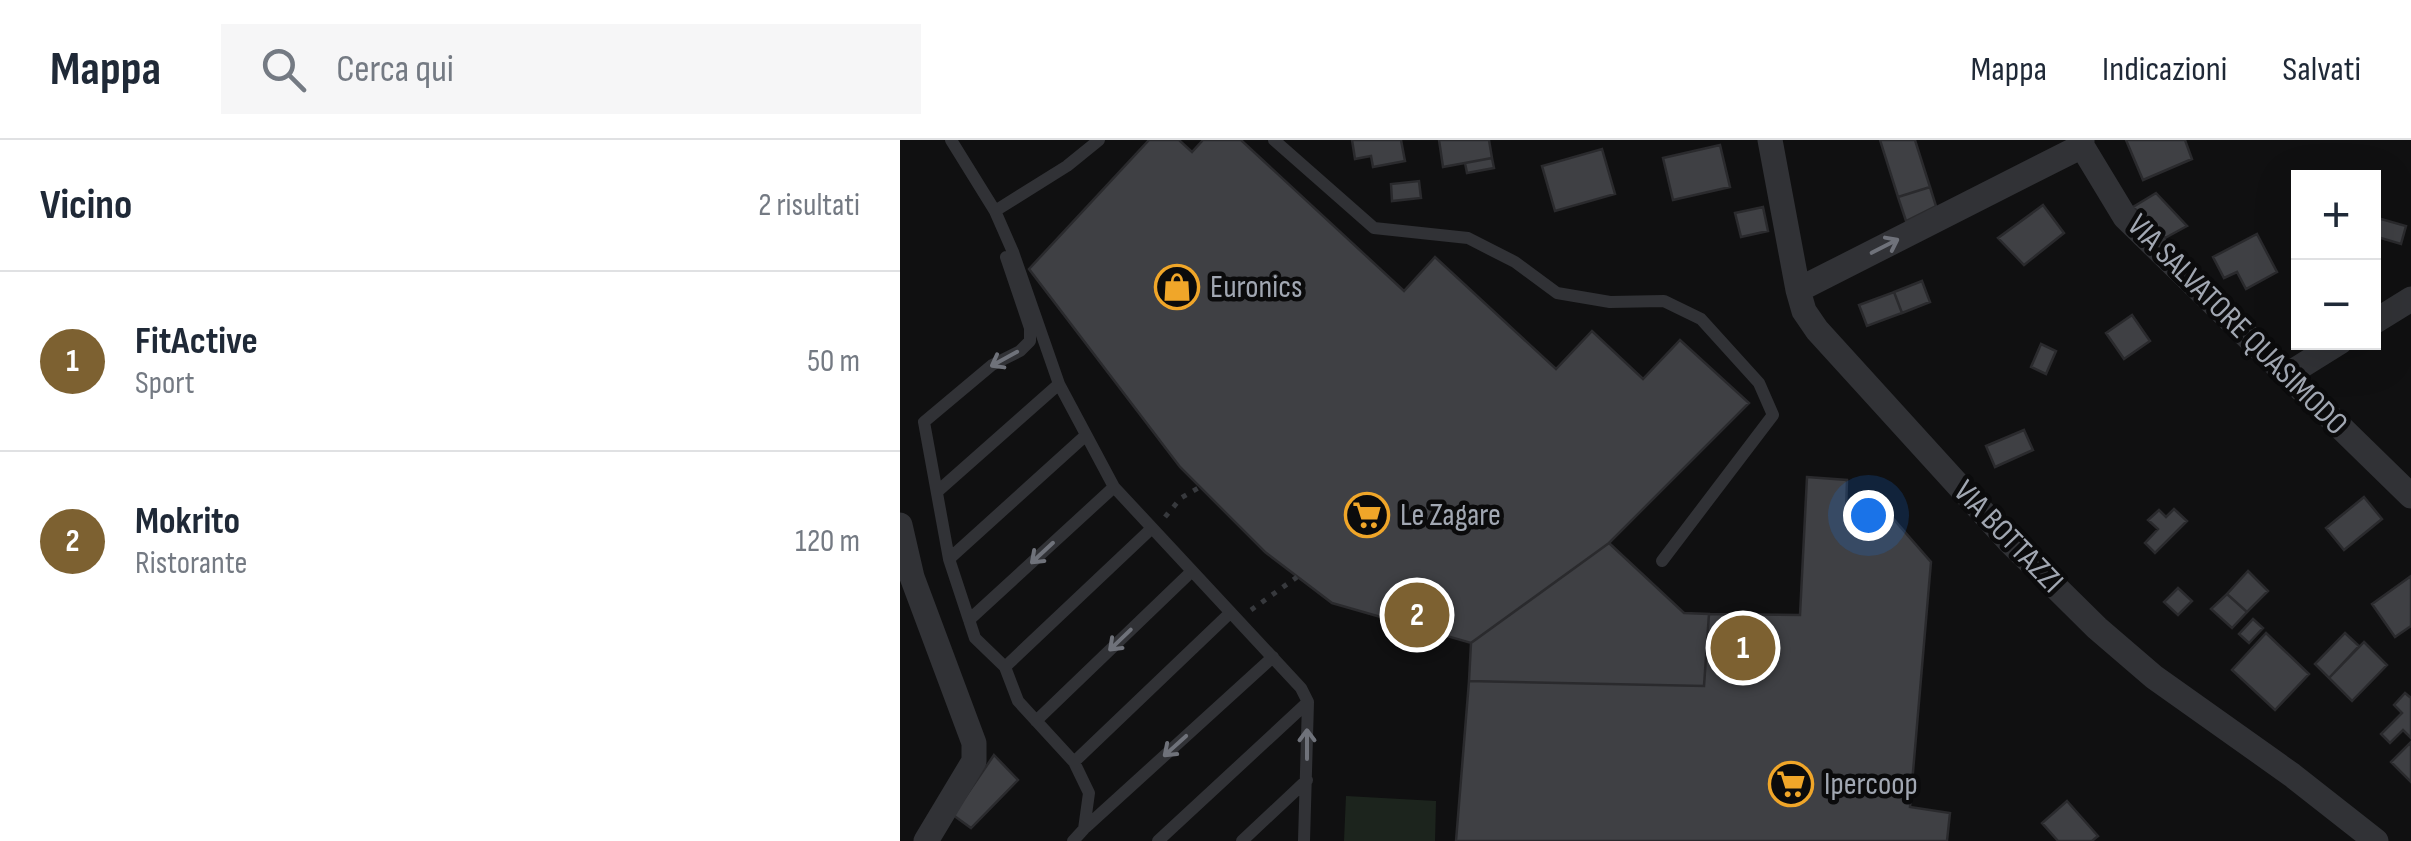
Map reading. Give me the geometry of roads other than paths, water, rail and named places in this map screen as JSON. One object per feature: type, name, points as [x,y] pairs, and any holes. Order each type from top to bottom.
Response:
[{"type":"street","name":"VIA BOTTAZZI","points":[[1770,140],[1798,290],[1804,311],[1817,330],[2009,541],[2096,628],[2154,677],[2292,775],[2376,841]]},
{"type":"street","points":[[1798,290],[2082,143]]},
{"type":"street","name":"VIA SALVATORE QUASIMODO","points":[[2082,143],[2125,217],[2411,496]]},
{"type":"street","points":[[2381,318],[2411,299]]},
{"type":"street","points":[[2287,375],[2327,350]]},
{"type":"street","points":[[900,525],[912,577],[974,743],[974,761],[926,841]]},
{"type":"lane","points":[[951,140],[995,211],[1059,384],[1114,487],[1301,688],[1308,702],[1304,841]]},
{"type":"lane","points":[[995,211],[1067,166],[1099,140]]},
{"type":"lane","points":[[1274,140],[1374,228],[1468,238],[1515,262],[1557,293],[1610,302],[1664,301],[1702,319],[1760,382],[1773,415],[1662,560]]},
{"type":"lane","points":[[995,211],[1004,254],[1030,328],[1030,341],[1020,351],[992,365],[924,422],[949,558],[976,638],[1004,668],[1018,701],[1074,762],[1089,792],[1084,829]]},
{"type":"lane","points":[[938,491],[1059,384]]},
{"type":"lane","points":[[949,558],[1085,436]]},
{"type":"lane","points":[[969,620],[1114,487]]},
{"type":"lane","points":[[1004,668],[1151,529]]},
{"type":"lane","points":[[1036,721],[1191,572]]},
{"type":"lane","points":[[1074,762],[1233,616]]},
{"type":"lane","points":[[1072,841],[1273,657]]},
{"type":"lane","points":[[1158,841],[1308,702]]},
{"type":"lane","points":[[1242,841],[1307,780]]},
{"type":"place","name":"Euronics","points":[[1177,287]]},
{"type":"place","name":"Le Zagare","points":[[1367,515]]},
{"type":"place","name":"Mokrito","points":[[1417,615]]},
{"type":"place","name":"FitActive","points":[[1743,648]]},
{"type":"place","name":"Ipercoop","points":[[1791,784]]}]
